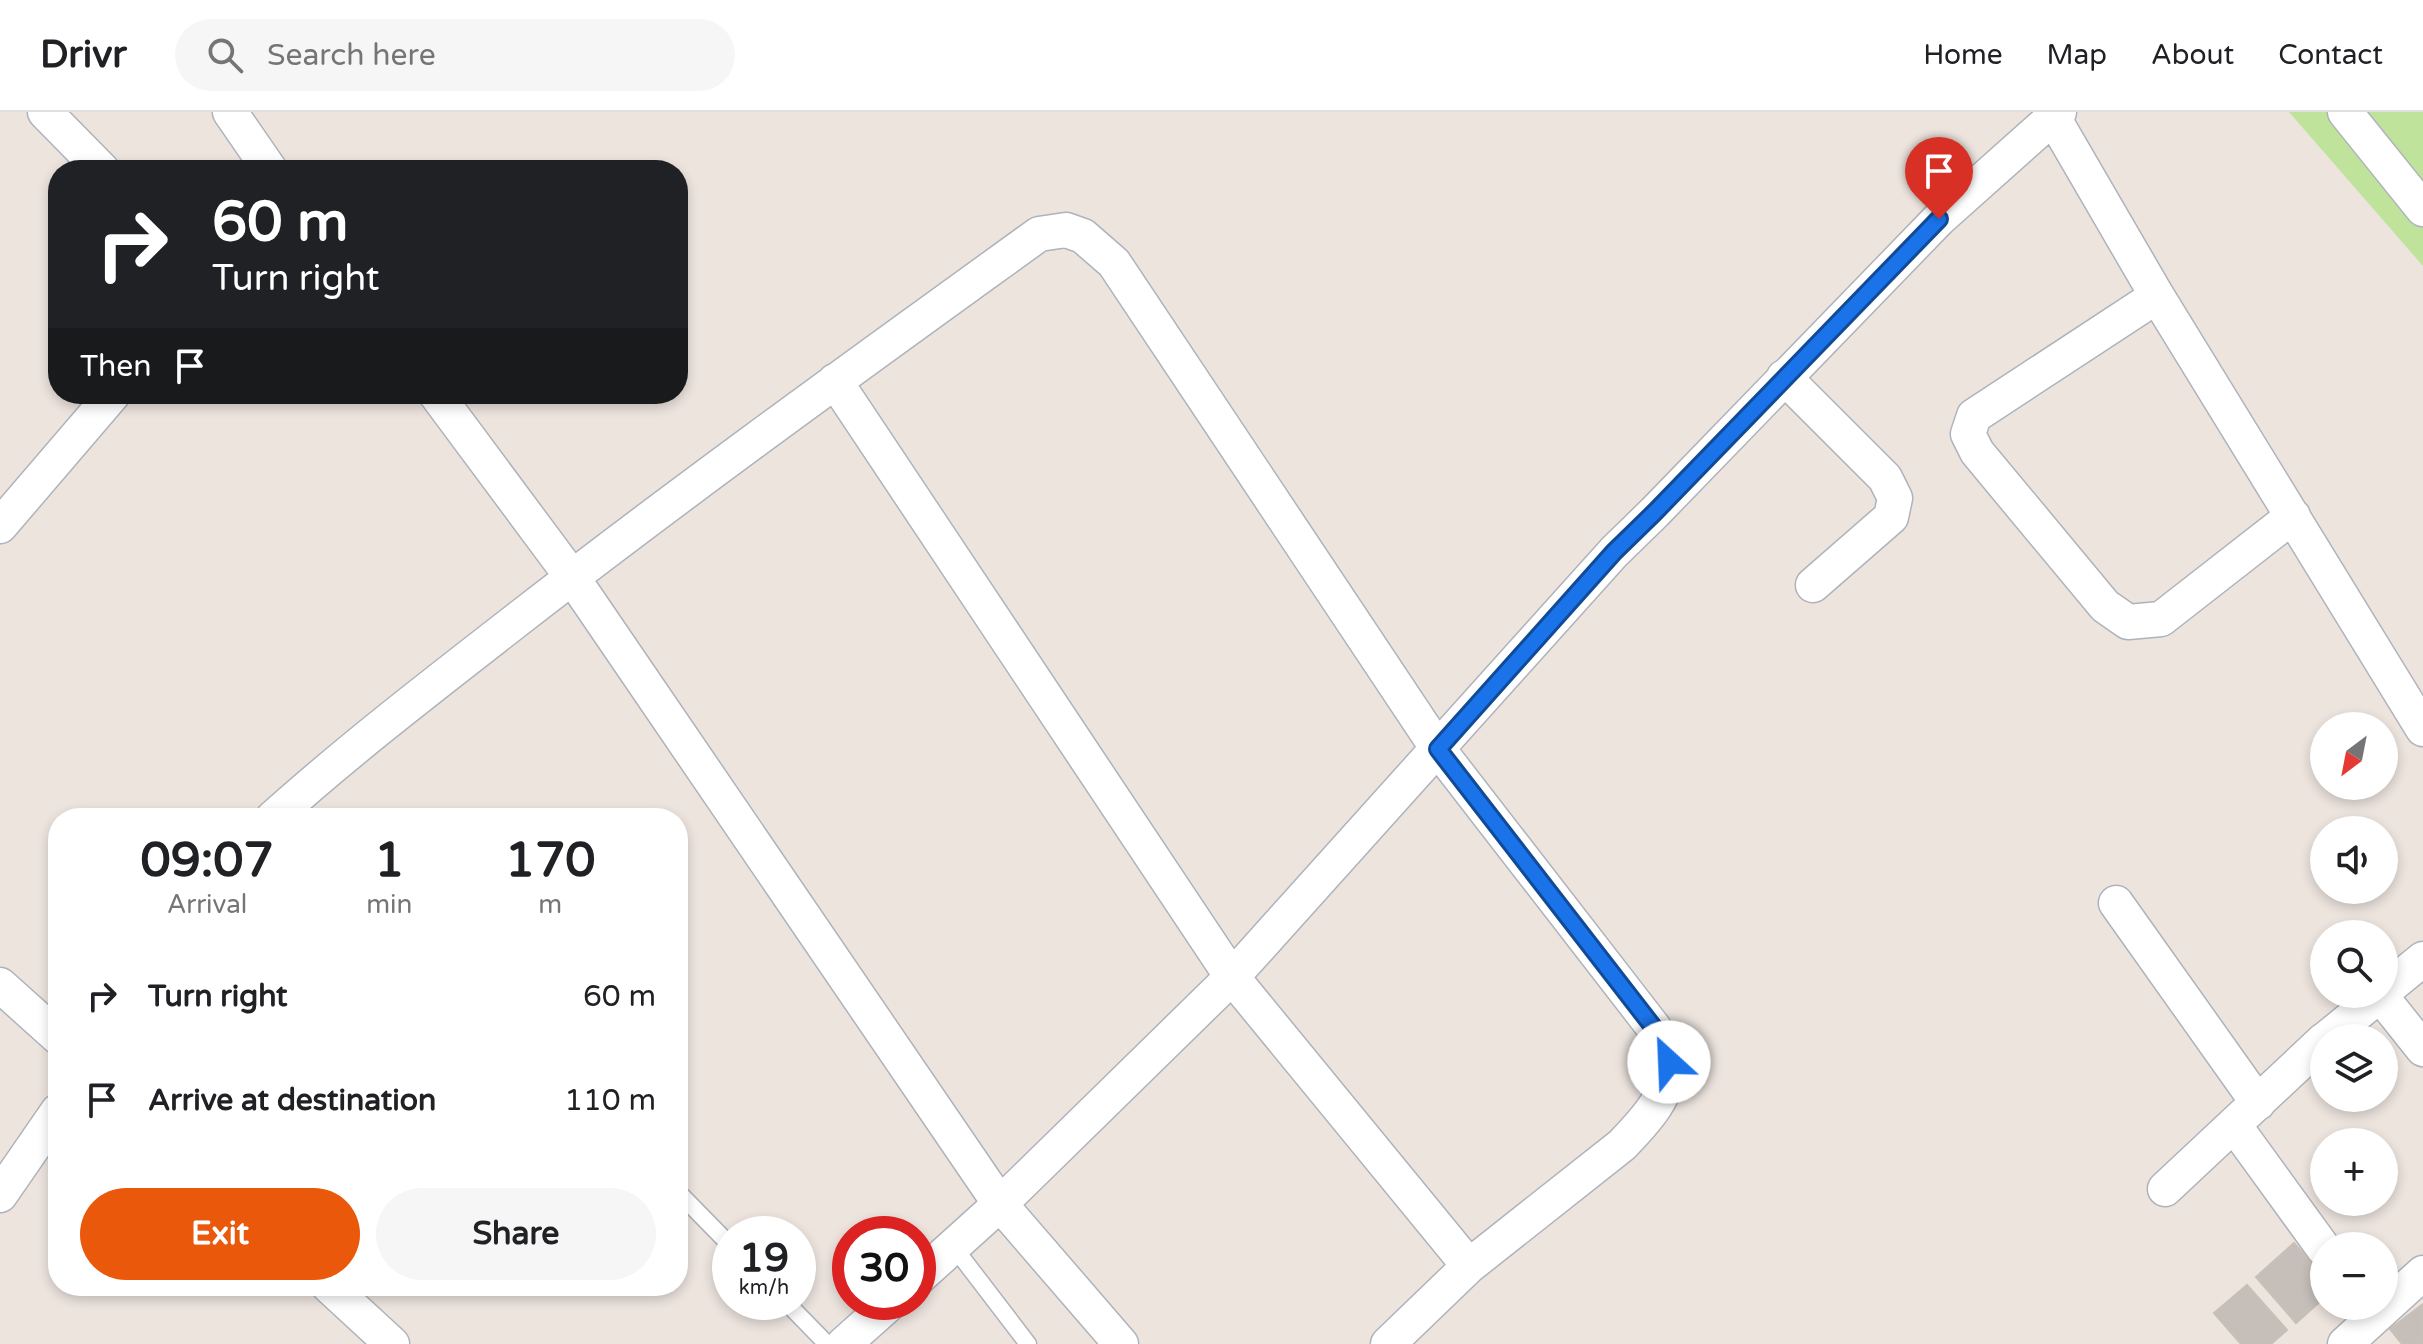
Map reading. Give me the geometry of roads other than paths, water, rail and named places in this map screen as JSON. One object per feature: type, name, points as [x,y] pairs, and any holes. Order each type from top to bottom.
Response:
[{"type":"street","points":[[45,112],[92,160]]},
{"type":"street","points":[[230,112],[263,160]]},
{"type":"street","points":[[2345,112],[2423,209]]},
{"type":"street","points":[[936,1262],[1000,1204],[1232,977],[1614,552],[1939,219],[2054,114],[2157,296],[2423,729]]},
{"type":"street","points":[[291,808],[402,710],[572,577],[835,381],[1039,234],[1066,230],[1083,236],[1114,263],[1438,749],[1654,1028],[1669,1062],[1665,1088],[1644,1123],[1622,1145],[1469,1266],[1388,1344]]},
{"type":"street","points":[[2157,296],[1974,416],[1968,434],[1977,452],[2105,606],[2128,622],[2161,619],[2293,516]]},
{"type":"street","points":[[1784,377],[1885,478],[1895,498],[1891,517],[1813,585]]},
{"type":"street","points":[[835,381],[1232,977],[1469,1266]]},
{"type":"street","points":[[0,526],[104,404]]},
{"type":"street","points":[[443,404],[572,577],[1000,1204],[1121,1344]]},
{"type":"street","points":[[2116,903],[2246,1114],[2314,1232]]},
{"type":"street","points":[[2398,979],[2423,959]]},
{"type":"street","points":[[0,985],[48,1028]]},
{"type":"street","points":[[2343,1024],[2363,1008]]},
{"type":"street","points":[[2392,1008],[2423,1049]]},
{"type":"street","points":[[2165,1189],[2310,1053]]},
{"type":"street","points":[[0,1195],[48,1125]]},
{"type":"street","points":[[2398,1291],[2423,1273]]},
{"type":"street","points":[[340,1296],[392,1344]]},
{"type":"street","points":[[844,1344],[871,1320]]},
{"type":"street","points":[[2345,1344],[2363,1320]]},
{"type":"lane","points":[[688,1202],[712,1227]]},
{"type":"lane","points":[[953,1246],[1028,1344]]},
{"type":"lane","points":[[804,1320],[827,1344]]}]
